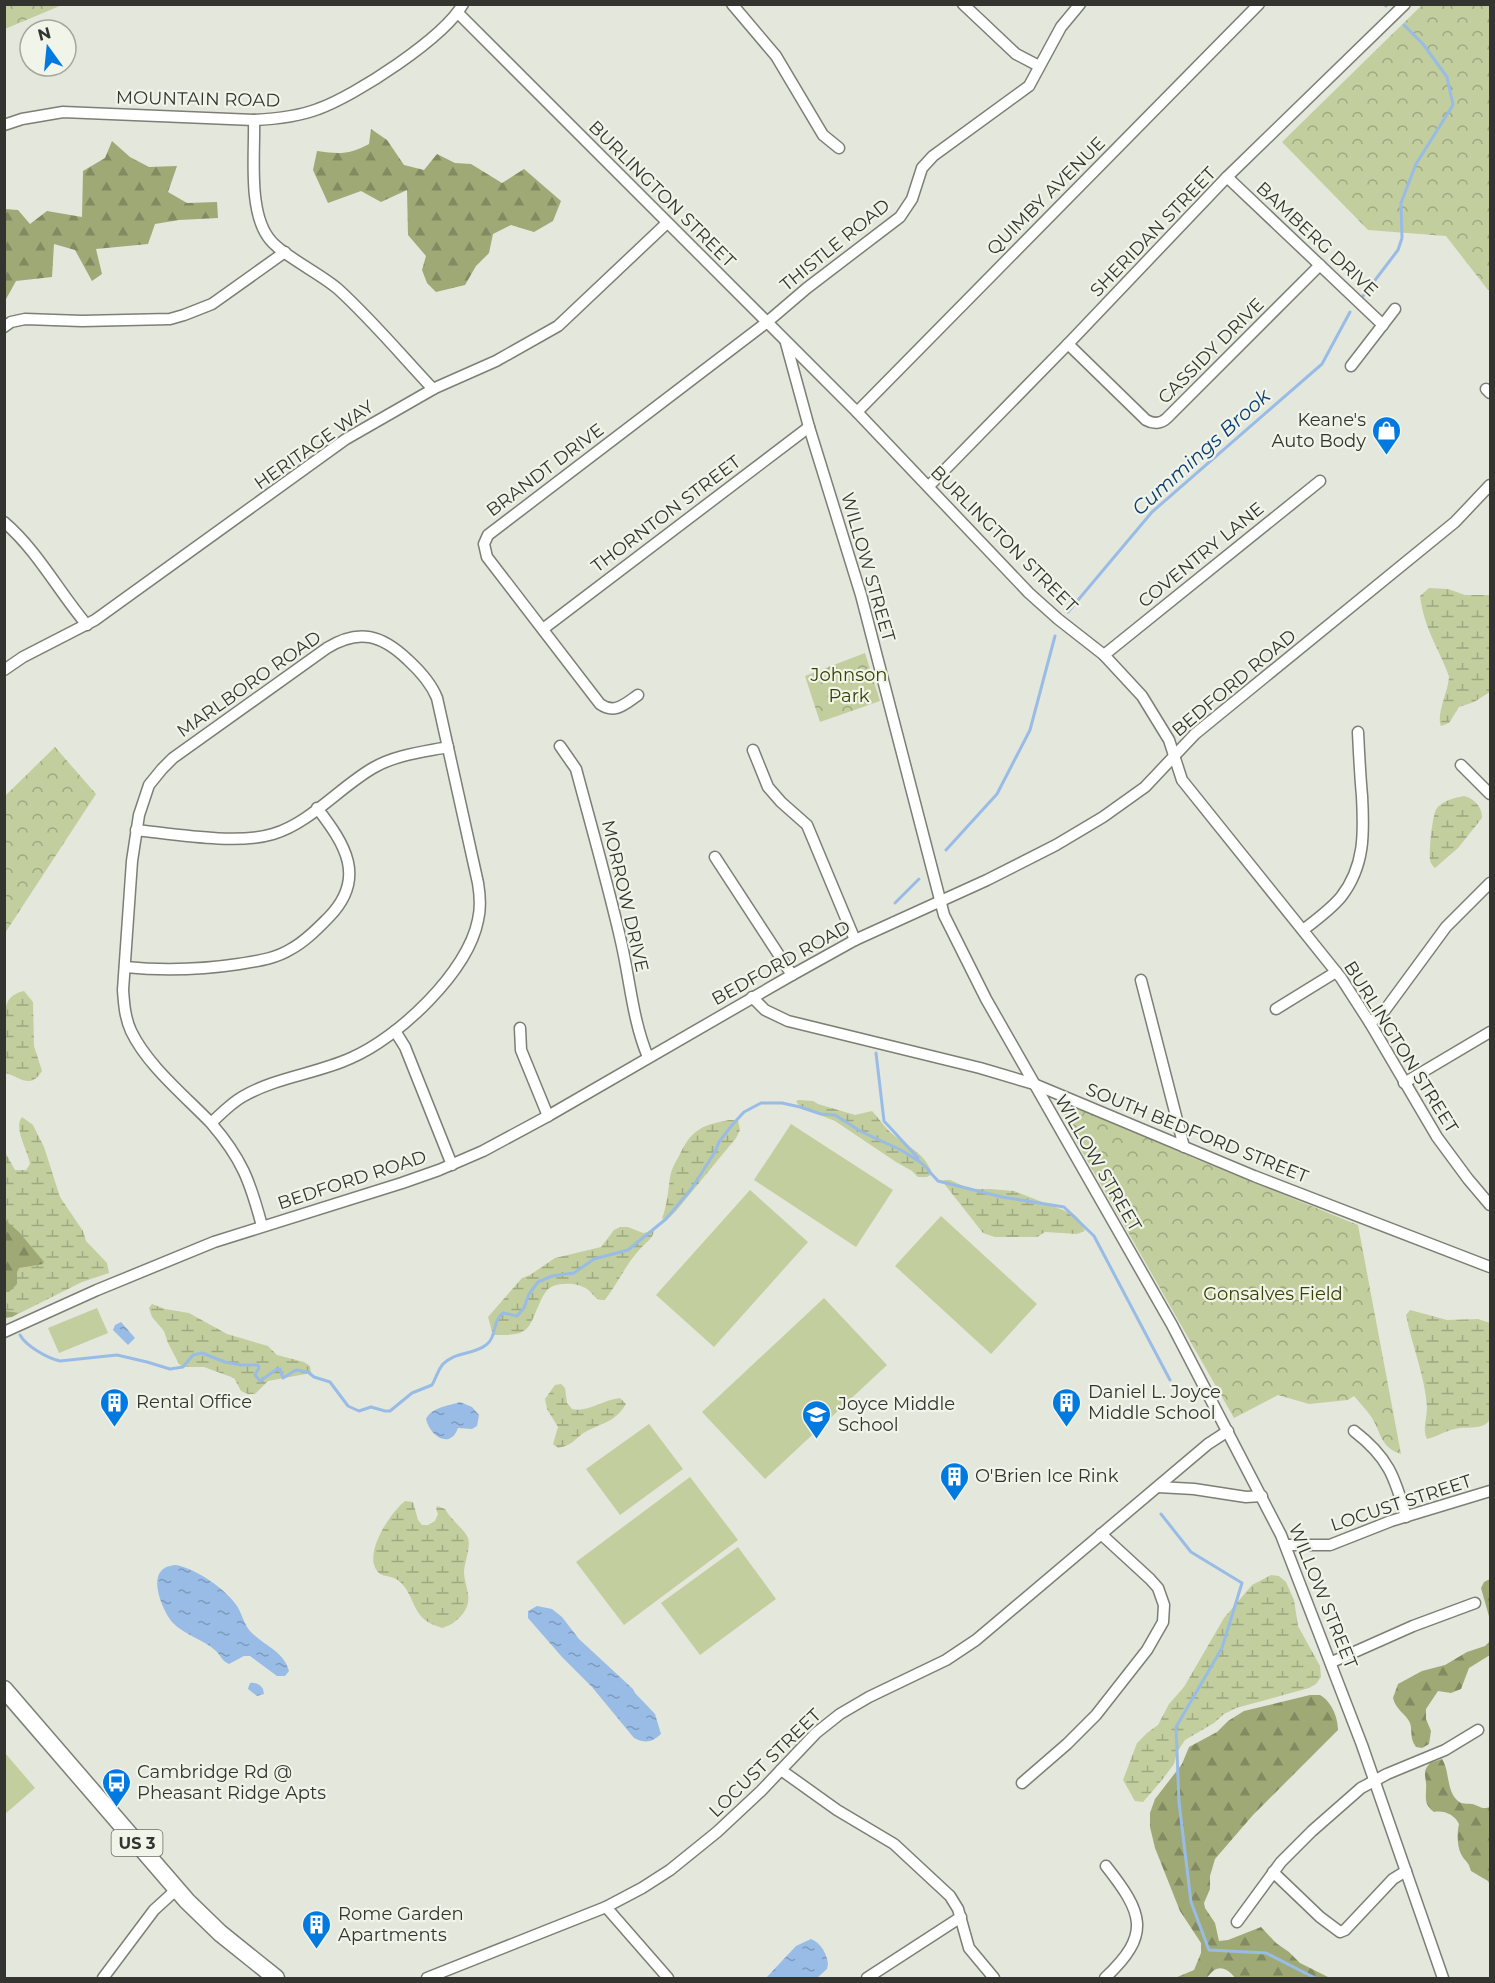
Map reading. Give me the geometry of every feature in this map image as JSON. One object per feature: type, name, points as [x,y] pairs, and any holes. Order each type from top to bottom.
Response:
[{"type":"highway","name":"US 3","points":[[4,1689],[177,1889],[220,1933],[276,1978]]},
{"type":"street","points":[[732,4],[776,56],[823,135],[839,148]]},
{"type":"street","points":[[963,4],[1016,54],[1039,66]]},
{"type":"street","name":"THISTLE ROAD","points":[[766,323],[900,217],[912,199],[920,171],[925,163],[1029,86],[1061,27],[1080,4]]},
{"type":"street","name":"QUIMBY AVENUE","points":[[857,412],[1259,4]]},
{"type":"street","name":"SHERIDAN STREET","points":[[929,486],[1227,177],[1405,4]]},
{"type":"street","name":"BURLINGTON STREET","points":[[460,9],[667,223],[857,412],[1029,592],[1122,673],[1146,701],[1168,738],[1183,782],[1336,972],[1370,1023],[1445,1150],[1491,1205]]},
{"type":"street","name":"MOUNTAIN ROAD","points":[[4,125],[32,116],[63,112],[254,120],[282,119],[338,101],[403,60],[431,39],[460,9]]},
{"type":"street","points":[[254,120],[254,190],[257,208],[268,238],[336,288],[433,389]]},
{"type":"street","name":"BAMBERG DRIVE","points":[[1227,177],[1383,325]]},
{"type":"street","name":"HERITAGE WAY","points":[[4,670],[23,657],[87,625],[346,439],[433,389],[496,361],[558,326],[667,223]]},
{"type":"street","points":[[4,327],[11,322],[25,319],[82,321],[170,319],[212,304],[285,252]]},
{"type":"street","name":"CASSIDY DRIVE","points":[[1068,344],[1146,420],[1151,423],[1160,423],[1320,265]]},
{"type":"street","name":"BAMBERG DRIVE","points":[[1351,366],[1395,309]]},
{"type":"street","name":"BRANDT DRIVE","points":[[638,695],[618,708],[604,707],[487,557],[484,547],[488,535],[766,323]]},
{"type":"street","name":"WILLOW STREET","points":[[786,343],[809,427],[861,595],[946,920],[970,970],[1172,1325],[1286,1545],[1332,1662],[1443,1978]]},
{"type":"street","name":"THORNTON STREET","points":[[543,629],[809,427]]},
{"type":"street","name":"COVENTRY LANE","points":[[1104,655],[1320,482]]},
{"type":"street","name":"BEDFORD ROAD","points":[[4,1332],[214,1242],[452,1165],[548,1116],[855,940],[1035,856],[1089,826],[1145,787],[1190,739],[1455,522],[1491,485]]},
{"type":"street","points":[[4,522],[20,537],[87,625]]},
{"type":"street","name":"MARLBORO ROAD","points":[[211,1123],[247,1094],[285,1079],[352,1058],[395,1031],[423,1007],[441,987],[467,949],[478,921],[480,900],[478,883],[435,693],[414,665],[399,651],[381,640],[365,636],[337,642],[192,743],[162,769],[146,791],[135,830],[123,990],[129,1024],[134,1037],[155,1064],[211,1123],[241,1164],[262,1226]]},
{"type":"street","points":[[1303,930],[1340,898],[1359,860],[1363,835],[1358,732]]},
{"type":"street","name":"MORROW DRIVE","points":[[560,746],[576,770],[620,936],[632,1005],[648,1058]]},
{"type":"street","points":[[135,830],[255,838],[272,834],[288,828],[382,763],[448,747]]},
{"type":"street","points":[[753,750],[768,787],[807,827],[855,940]]},
{"type":"street","points":[[1461,765],[1491,794]]},
{"type":"street","points":[[125,968],[187,970],[248,963],[282,954],[306,939],[341,903],[349,879],[349,865],[345,851],[317,808]]},
{"type":"street","points":[[715,857],[792,975]]},
{"type":"street","points":[[1370,1023],[1385,1010],[1446,927],[1491,883]]},
{"type":"street","points":[[1276,1009],[1336,972]]},
{"type":"street","points":[[1141,980],[1184,1147]]},
{"type":"street","name":"SOUTH BEDFORD STREET","points":[[753,997],[765,1010],[788,1020],[950,1060],[1034,1084],[1254,1176],[1491,1267]]},
{"type":"street","points":[[520,1028],[521,1050],[548,1116]]},
{"type":"street","points":[[395,1031],[405,1047],[452,1165]]},
{"type":"street","points":[[1404,1083],[1489,1036]]},
{"type":"street","name":"LOCUST STREET","points":[[427,1978],[606,1907],[654,1881],[744,1808],[816,1733],[840,1714],[869,1697],[946,1660],[976,1640],[1208,1444],[1228,1431]]},
{"type":"street","points":[[1354,1431],[1374,1447],[1390,1469],[1397,1482],[1406,1516]]},
{"type":"street","points":[[1158,1487],[1194,1489],[1248,1497],[1262,1496]]},
{"type":"street","name":"LOCUST STREET","points":[[1286,1545],[1330,1545],[1406,1516],[1491,1491]]},
{"type":"street","points":[[1022,1783],[1096,1715],[1147,1650],[1163,1622],[1164,1605],[1158,1588],[1101,1534]]},
{"type":"street","points":[[1332,1662],[1404,1630],[1475,1603]]},
{"type":"street","points":[[1237,1922],[1273,1872],[1312,1831],[1361,1788],[1374,1780],[1445,1750],[1478,1730]]},
{"type":"street","points":[[782,1770],[837,1810],[880,1835],[900,1850],[950,1896],[957,1905],[969,1948],[994,1978]]},
{"type":"street","points":[[1105,1978],[1121,1963],[1132,1947],[1136,1940],[1138,1923],[1124,1889],[1106,1866]]},
{"type":"street","points":[[1273,1872],[1320,1917],[1340,1932],[1345,1930],[1393,1879],[1406,1871]]},
{"type":"street","points":[[103,1978],[154,1910],[177,1889]]},
{"type":"street","points":[[606,1907],[668,1978]]},
{"type":"street","points":[[867,1978],[961,1917]]},
{"type":"green space","points":[[5,4],[62,4],[31,18],[18,18],[18,24],[5,29]]},
{"type":"green space","points":[[1422,5],[1490,5],[1490,289],[1488,290],[1446,236],[1368,230],[1282,142]]},
{"type":"green space","points":[[371,129],[387,140],[404,165],[424,170],[437,154],[455,163],[471,164],[502,183],[524,169],[561,201],[553,221],[534,232],[511,225],[493,234],[489,253],[476,266],[465,285],[436,292],[427,283],[422,270],[426,256],[408,235],[407,190],[381,202],[361,191],[328,203],[313,170],[317,151],[344,153],[362,148],[369,144]]},
{"type":"green space","points":[[112,141],[130,157],[149,167],[177,166],[168,192],[187,203],[217,202],[218,218],[155,224],[148,244],[96,249],[102,274],[92,281],[75,250],[54,244],[52,277],[16,281],[5,301],[5,209],[18,210],[30,224],[47,211],[82,217],[83,171],[105,158]]},
{"type":"green space","points":[[1429,588],[1448,589],[1465,595],[1490,595],[1490,692],[1474,702],[1459,707],[1449,723],[1441,726],[1441,708],[1449,676],[1428,628],[1422,607],[1420,596]]},
{"type":"green space","name":"Johnson Park","points":[[865,653],[880,701],[820,722],[805,676]]},
{"type":"green space","points":[[55,747],[96,794],[5,933],[5,796]]},
{"type":"green space","points":[[1464,796],[1477,804],[1482,818],[1458,848],[1435,868],[1431,863],[1430,855],[1435,812],[1446,801]]},
{"type":"green space","points":[[24,991],[33,1002],[34,1046],[42,1071],[38,1077],[29,1081],[5,1073],[6,1007],[11,997]]},
{"type":"green space","points":[[796,1101],[813,1101],[855,1115],[872,1111],[888,1130],[919,1154],[929,1166],[932,1174],[927,1177],[918,1177],[835,1121],[800,1107]]},
{"type":"green space","name":"Gonsalves Field","points":[[1081,1108],[1193,1158],[1358,1225],[1401,1454],[1385,1443],[1374,1421],[1354,1396],[1348,1400],[1309,1404],[1278,1395],[1234,1418],[1063,1118],[1066,1112]]},
{"type":"green space","points":[[22,1117],[33,1125],[44,1147],[60,1197],[83,1231],[86,1241],[107,1263],[109,1273],[82,1282],[19,1313],[5,1311],[5,1292],[9,1292],[17,1284],[19,1268],[44,1262],[19,1232],[5,1220],[5,1152],[15,1170],[26,1170],[30,1164],[20,1133]]},
{"type":"green space","points":[[729,1120],[738,1120],[740,1130],[736,1138],[676,1211],[670,1217],[662,1219],[671,1173],[685,1144],[700,1129]]},
{"type":"green space","points":[[791,1124],[893,1190],[856,1247],[754,1180]]},
{"type":"green space","points":[[942,1181],[970,1189],[1014,1191],[1073,1214],[1085,1231],[1077,1234],[1045,1232],[1037,1237],[995,1237],[983,1233]]},
{"type":"green space","points":[[750,1190],[808,1242],[714,1347],[656,1295]]},
{"type":"green space","points":[[5,1198],[42,1220],[46,1298],[12,1317],[5,1318]]},
{"type":"green space","points":[[941,1216],[1037,1304],[991,1354],[895,1266]]},
{"type":"green space","points":[[628,1227],[643,1233],[654,1231],[650,1239],[630,1261],[605,1300],[597,1299],[579,1285],[555,1285],[545,1293],[527,1328],[515,1334],[493,1335],[488,1317],[522,1278],[555,1258],[601,1247],[614,1230]]},
{"type":"green space","points":[[824,1298],[887,1365],[765,1479],[702,1412]]},
{"type":"green space","points":[[152,1304],[189,1313],[227,1334],[268,1346],[277,1355],[304,1362],[310,1366],[311,1373],[268,1381],[255,1394],[248,1394],[241,1391],[234,1378],[204,1367],[183,1367],[179,1364],[164,1331],[152,1317],[149,1308]]},
{"type":"green space","points":[[97,1308],[108,1333],[59,1353],[48,1328]]},
{"type":"green space","points":[[1410,1310],[1447,1320],[1478,1319],[1490,1323],[1491,1413],[1488,1422],[1479,1427],[1456,1429],[1427,1439],[1425,1431],[1426,1395],[1406,1315]]},
{"type":"green space","points":[[561,1384],[565,1388],[567,1403],[572,1409],[589,1408],[620,1398],[626,1404],[613,1418],[587,1431],[568,1445],[558,1448],[553,1444],[558,1427],[547,1409],[545,1399],[555,1385]]},
{"type":"green space","points":[[649,1424],[683,1469],[620,1515],[586,1469]]},
{"type":"green space","points":[[690,1477],[738,1540],[624,1625],[576,1562]]},
{"type":"green space","points":[[405,1501],[413,1502],[418,1520],[422,1525],[435,1521],[438,1514],[437,1506],[445,1509],[468,1538],[464,1571],[468,1594],[467,1606],[457,1620],[442,1628],[421,1617],[403,1585],[396,1579],[379,1573],[374,1566],[373,1556],[380,1535],[392,1515]]},
{"type":"green space","points":[[738,1547],[776,1599],[700,1655],[661,1603]]},
{"type":"green space","points":[[1271,1575],[1279,1576],[1286,1582],[1294,1600],[1298,1626],[1320,1666],[1321,1677],[1309,1688],[1236,1708],[1185,1740],[1177,1752],[1174,1764],[1162,1780],[1143,1802],[1135,1801],[1123,1780],[1137,1743],[1158,1725],[1169,1704],[1184,1687],[1224,1618],[1252,1585]]},
{"type":"green space","points":[[1490,1579],[1490,1620],[1481,1588],[1484,1582]]},
{"type":"green space","points":[[1490,1641],[1490,1655],[1469,1668],[1461,1689],[1451,1693],[1438,1691],[1426,1709],[1426,1719],[1431,1731],[1429,1744],[1422,1748],[1416,1747],[1410,1723],[1396,1706],[1393,1698],[1398,1684],[1422,1671],[1445,1665],[1467,1652],[1485,1646]]},
{"type":"green space","points":[[1310,1695],[1320,1695],[1331,1705],[1338,1730],[1253,1815],[1215,1859],[1210,1876],[1210,1889],[1204,1903],[1215,1923],[1219,1941],[1228,1940],[1261,1927],[1300,1963],[1330,1978],[1235,1978],[1221,1968],[1214,1970],[1207,1978],[1175,1978],[1194,1970],[1201,1953],[1201,1943],[1180,1911],[1155,1848],[1150,1827],[1150,1813],[1155,1799],[1182,1764],[1189,1747],[1217,1732],[1228,1721],[1244,1711]]},
{"type":"green space","points":[[5,1753],[35,1788],[4,1814]]},
{"type":"green space","points":[[1442,1759],[1452,1792],[1458,1801],[1483,1808],[1490,1807],[1490,1885],[1488,1881],[1471,1871],[1461,1854],[1458,1843],[1459,1824],[1455,1818],[1442,1812],[1434,1812],[1426,1802],[1425,1770],[1430,1763]]},
{"type":"water","points":[[121,1322],[135,1338],[128,1345],[113,1330],[115,1325]]},
{"type":"water","points":[[460,1402],[472,1407],[479,1415],[477,1426],[472,1429],[458,1428],[450,1438],[440,1438],[432,1431],[426,1419],[436,1409]]},
{"type":"water","points":[[175,1565],[191,1570],[226,1593],[237,1606],[250,1631],[283,1658],[289,1671],[285,1676],[277,1676],[250,1656],[244,1656],[229,1664],[211,1647],[172,1622],[159,1596],[157,1581],[162,1570]]},
{"type":"water","points":[[537,1606],[552,1609],[562,1617],[579,1639],[633,1689],[655,1714],[661,1734],[649,1741],[634,1738],[592,1687],[528,1618],[528,1611]]},
{"type":"water","points":[[250,1683],[260,1686],[264,1694],[257,1696],[248,1689]]},
{"type":"water","points":[[811,1939],[823,1949],[828,1964],[827,1969],[817,1978],[766,1978],[796,1946]]},
{"type":"waterway","name":"Cummings Brook","points":[[1363,296],[1398,250],[1402,238],[1401,203],[1416,164],[1453,105],[1447,77],[1423,44],[1404,25]]},
{"type":"waterway","name":"Cummings Brook","points":[[1068,612],[1152,512],[1322,364],[1350,312]]},
{"type":"waterway","name":"Cummings Brook","points":[[946,850],[997,794],[1030,730],[1055,636]]},
{"type":"waterway","name":"Cummings Brook","points":[[895,903],[919,879]]},
{"type":"waterway","name":"Cummings Brook","points":[[876,1053],[884,1121],[918,1158]]},
{"type":"waterway","points":[[20,1335],[37,1351],[60,1361],[117,1355],[170,1369],[183,1367],[193,1355],[202,1353],[225,1362],[258,1365],[259,1368],[255,1375],[260,1381],[277,1369],[280,1369],[283,1378],[296,1370],[308,1372],[314,1377],[330,1382],[348,1406],[359,1411],[371,1407],[390,1411],[412,1393],[432,1385],[441,1366],[447,1360],[486,1345],[492,1338],[500,1316],[503,1313],[517,1316],[538,1282],[552,1276],[574,1273],[594,1259],[628,1250],[666,1219],[692,1188],[719,1142],[733,1124],[744,1112],[761,1103],[782,1103],[821,1114],[835,1115],[862,1132],[901,1150],[929,1170]]},
{"type":"waterway","name":"Cummings Brook","points":[[928,1170],[938,1181],[1002,1197],[1064,1207],[1094,1236],[1170,1380]]},
{"type":"waterway","name":"Cummings Brook","points":[[1161,1514],[1191,1552],[1242,1583],[1222,1648],[1176,1727],[1179,1802],[1191,1902],[1209,1950],[1266,1953],[1315,1978]]},
{"type":"place","name":"Keane's Auto Body","points":[[1387,456]]},
{"type":"place","name":"Rental Office","points":[[115,1428]]},
{"type":"place","name":"Daniel L. Joyce Middle School","points":[[1067,1428]]},
{"type":"place","name":"Joyce Middle School","points":[[817,1440]]},
{"type":"place","name":"O'Brien Ice Rink","points":[[954,1502]]},
{"type":"place","name":"Cambridge Rd @ Pheasant Ridge Apts","points":[[116,1808]]},
{"type":"place","name":"Rome Garden Apartments","points":[[317,1950]]}]
